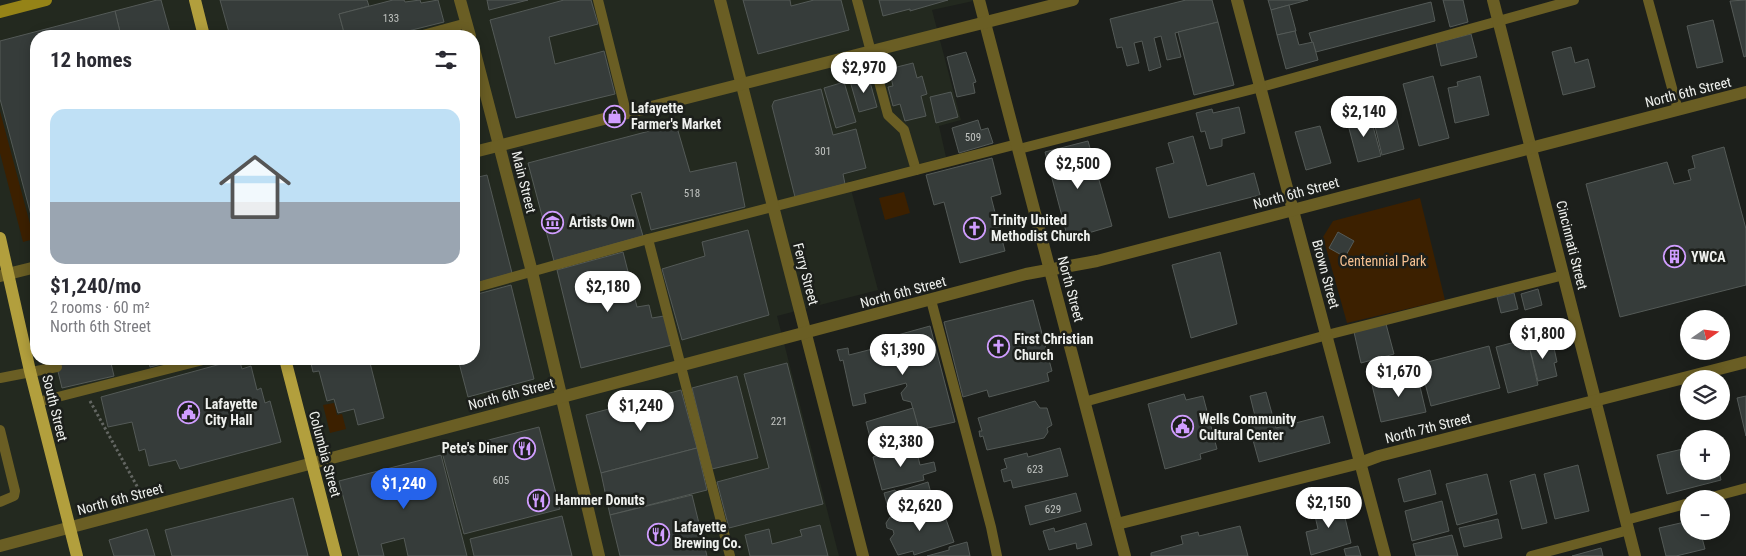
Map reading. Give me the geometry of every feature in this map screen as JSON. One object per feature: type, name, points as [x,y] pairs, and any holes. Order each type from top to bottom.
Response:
[{"type":"main road","points":[[194,0],[202,30]]},
{"type":"main road","name":"South Street","points":[[0,238],[5,275],[77,556]]},
{"type":"main road","name":"Columbia Street","points":[[287,365],[336,556]]},
{"type":"street","points":[[0,12],[46,0]]},
{"type":"street","points":[[460,0],[469,30]]},
{"type":"street","name":"Ferry Street","points":[[720,0],[863,556]]},
{"type":"street","name":"North Street","points":[[979,0],[1125,556]]},
{"type":"street","points":[[480,150],[1074,0]]},
{"type":"street","name":"Brown Street","points":[[1237,0],[1385,556]]},
{"type":"street","name":"Cincinnati Street","points":[[1493,0],[1635,556]]},
{"type":"street","name":"Main Street","points":[[480,72],[532,272],[599,556]]},
{"type":"street","name":"North 6th Street","points":[[0,546],[1026,274],[1097,261],[1532,147],[1746,94]]},
{"type":"street","points":[[5,275],[30,269]]},
{"type":"street","name":"North 7th Street","points":[[1117,524],[1360,463],[1378,456],[1596,402],[1746,362]]},
{"type":"lane","points":[[598,0],[626,112]]},
{"type":"lane","points":[[857,0],[888,115],[904,130],[916,170]]},
{"type":"lane","points":[[480,286],[648,239],[916,170],[1261,87],[1574,0]]},
{"type":"lane","points":[[1648,0],[1678,110]]},
{"type":"lane","points":[[441,30],[467,23]]},
{"type":"lane","points":[[648,239],[730,556]]},
{"type":"lane","points":[[1084,402],[1327,336],[1564,275]]},
{"type":"lane","points":[[930,300],[991,527],[997,556]]},
{"type":"lane","points":[[38,402],[85,392],[185,365]]},
{"type":"lane","points":[[0,378],[57,367]]},
{"type":"lane","points":[[0,430],[15,491],[14,496],[0,502]]},
{"type":"lane","points":[[1730,492],[1746,488]]},
{"type":"lane","points":[[1531,556],[1680,506]]},
{"type":"path","points":[[85,392],[138,488]]},
{"type":"shaded area","points":[[0,0],[978,0],[932,10],[961,120],[939,126],[946,157],[849,182],[878,290],[777,316],[839,556],[0,556]]},
{"type":"green space","points":[[0,111],[30,224],[30,240],[23,242],[0,153]]},
{"type":"green space","points":[[904,192],[910,213],[885,220],[879,198]]},
{"type":"green space","name":"Centennial Park","points":[[1420,198],[1445,300],[1347,323],[1323,237],[1333,221]]},
{"type":"green space","points":[[334,403],[337,415],[342,414],[346,429],[330,433],[323,405]]},
{"type":"building","points":[[161,0],[169,30],[120,30],[115,11]]},
{"type":"building","points":[[220,0],[367,0],[369,6],[339,14],[343,30],[228,30]]},
{"type":"building","points":[[393,0],[404,0],[405,2],[420,0],[421,3],[438,0],[444,22],[412,30],[343,30],[339,14]]},
{"type":"building","points":[[487,0],[528,0],[489,10]]},
{"type":"building","points":[[564,0],[591,0],[598,24],[549,37],[555,64],[604,51],[615,94],[516,118],[490,20]]},
{"type":"building","points":[[743,0],[790,0],[791,6],[814,0],[841,0],[849,30],[758,54]]},
{"type":"building","points":[[879,0],[948,0],[910,11],[910,9],[883,16]]},
{"type":"building","points":[[1186,0],[1212,0],[1218,22],[1175,33],[1181,57],[1167,60],[1161,36],[1154,38],[1161,67],[1149,71],[1142,41],[1134,43],[1139,63],[1127,66],[1122,47],[1117,48],[1110,19]]},
{"type":"building","points":[[1268,0],[1308,0],[1271,10]]},
{"type":"building","points":[[1443,0],[1463,0],[1468,22],[1450,27]]},
{"type":"building","points":[[1746,0],[1746,56],[1744,57],[1730,1]]},
{"type":"building","points":[[1431,2],[1435,21],[1316,52],[1309,33]]},
{"type":"building","points":[[1289,5],[1296,31],[1277,35],[1271,10]]},
{"type":"building","points":[[115,11],[120,30],[42,30]]},
{"type":"building","points":[[1713,20],[1723,62],[1697,68],[1687,26]]},
{"type":"building","points":[[1218,22],[1234,85],[1194,95],[1178,32]]},
{"type":"building","points":[[1295,31],[1299,45],[1313,42],[1318,60],[1286,69],[1277,35]]},
{"type":"building","points":[[30,33],[30,212],[0,99],[0,41]]},
{"type":"building","points":[[1471,34],[1477,57],[1441,66],[1436,43]]},
{"type":"building","points":[[1571,47],[1575,63],[1588,59],[1595,87],[1563,95],[1552,52]]},
{"type":"building","points":[[966,52],[976,82],[973,83],[975,93],[957,97],[947,57]]},
{"type":"building","points":[[913,63],[917,78],[922,76],[927,94],[921,96],[926,116],[905,121],[900,104],[893,106],[888,87],[893,86],[889,69]]},
{"type":"building","points":[[868,75],[877,107],[859,112],[850,81]]},
{"type":"building","points":[[1433,76],[1449,138],[1419,146],[1403,84]]},
{"type":"building","points":[[1480,76],[1489,115],[1455,123],[1448,88],[1458,86],[1457,82]]},
{"type":"building","points":[[844,82],[856,122],[836,128],[824,88]]},
{"type":"building","points":[[821,89],[833,135],[856,129],[866,168],[843,174],[845,184],[795,197],[772,106],[774,101]]},
{"type":"building","points":[[951,92],[958,117],[936,123],[930,97]]},
{"type":"building","points":[[1239,107],[1245,133],[1222,139],[1222,146],[1210,149],[1205,131],[1201,132],[1196,113],[1212,109],[1213,113]]},
{"type":"building","points":[[1394,108],[1404,149],[1382,155],[1372,114]]},
{"type":"building","points":[[1370,115],[1381,156],[1358,162],[1347,121]]},
{"type":"building","points":[[978,120],[981,130],[988,128],[993,143],[959,153],[952,128]]},
{"type":"building","points":[[676,124],[690,172],[736,162],[745,207],[651,230],[641,192],[631,195],[643,236],[554,261],[528,163]]},
{"type":"building","points":[[1320,126],[1331,163],[1306,170],[1295,132]]},
{"type":"building","points":[[1193,136],[1207,186],[1254,173],[1260,195],[1169,218],[1156,168],[1174,163],[1168,143]]},
{"type":"building","points":[[1088,141],[1112,226],[1068,239],[1045,152]]},
{"type":"building","name":"YWCA","points":[[1724,147],[1746,229],[1746,285],[1620,317],[1586,184],[1667,162],[1674,184],[1691,180],[1688,170],[1695,168],[1692,156]]},
{"type":"building","name":"Trinity United Methodist Church","points":[[992,158],[1001,194],[991,197],[1005,251],[960,263],[944,202],[934,205],[926,175]]},
{"type":"building","points":[[487,175],[512,273],[480,282],[480,177]]},
{"type":"building","points":[[748,230],[769,315],[682,340],[662,269],[705,256],[702,242]]},
{"type":"building","points":[[1338,232],[1354,241],[1345,257],[1329,248]]},
{"type":"building","points":[[623,252],[637,307],[649,305],[652,318],[664,316],[672,345],[581,368],[557,270]]},
{"type":"building","points":[[1220,252],[1237,324],[1191,338],[1172,265]]},
{"type":"building","points":[[511,285],[534,379],[468,397],[460,365],[480,365],[480,293]]},
{"type":"building","points":[[1538,289],[1542,305],[1525,310],[1521,294]]},
{"type":"building","points":[[1514,293],[1518,309],[1501,313],[1497,297]]},
{"type":"building","name":"First Christian Church","points":[[1033,300],[1052,371],[1047,373],[1049,381],[989,397],[987,390],[963,397],[944,322]]},
{"type":"building","points":[[1386,324],[1394,354],[1361,363],[1354,332]]},
{"type":"building","points":[[930,326],[955,422],[919,430],[911,402],[903,400],[901,393],[907,386],[906,383],[864,394],[866,403],[853,406],[843,360],[840,361],[837,350],[848,348],[849,355],[896,343],[894,336]]},
{"type":"building","points":[[1544,338],[1547,350],[1554,348],[1557,362],[1554,363],[1557,376],[1538,381],[1528,342]]},
{"type":"building","points":[[1523,340],[1525,351],[1530,350],[1538,385],[1508,393],[1496,347]]},
{"type":"building","points":[[1489,346],[1500,388],[1431,406],[1420,364]]},
{"type":"building","points":[[787,363],[823,504],[729,528],[717,482],[769,468],[744,374]]},
{"type":"building","points":[[56,365],[111,365],[114,376],[62,388]]},
{"type":"building","name":"Lafayette City Hall","points":[[217,365],[241,365],[242,369],[251,366],[257,390],[261,388],[265,403],[270,401],[281,442],[180,469],[176,460],[149,466],[145,449],[139,451],[132,422],[108,427],[101,397]]},
{"type":"building","points":[[311,365],[371,365],[384,418],[358,425],[354,409],[338,413],[334,399],[327,401],[319,371],[313,372]]},
{"type":"building","points":[[1417,374],[1426,412],[1381,422],[1372,385]]},
{"type":"building","points":[[737,376],[758,458],[712,469],[692,388]]},
{"type":"building","points":[[681,390],[697,448],[601,473],[586,415]]},
{"type":"building","points":[[1266,392],[1276,428],[1323,416],[1330,443],[1259,462],[1248,422],[1256,420],[1250,396]]},
{"type":"building","name":"Wells Community Cultural Center","points":[[1184,394],[1186,400],[1203,396],[1217,449],[1200,454],[1201,459],[1165,469],[1148,404]]},
{"type":"building","points":[[1746,396],[1746,436],[1737,398]]},
{"type":"building","points":[[1035,401],[1040,408],[1047,408],[1052,425],[1047,428],[1048,432],[1044,438],[987,450],[983,436],[980,437],[979,431],[982,431],[978,418]]},
{"type":"building","points":[[913,408],[919,430],[871,441],[866,422]]},
{"type":"building","points":[[539,427],[560,509],[464,534],[442,452]]},
{"type":"building","points":[[915,445],[920,465],[934,462],[936,471],[923,475],[924,480],[882,490],[873,457]]},
{"type":"building","points":[[697,448],[707,490],[610,515],[601,473]]},
{"type":"building","points":[[1060,448],[1068,476],[1013,488],[1011,480],[1004,482],[1001,470],[1007,468],[1004,459],[1027,453],[1028,457]]},
{"type":"building","points":[[1680,450],[1680,480],[1721,480],[1667,494],[1657,455]]},
{"type":"building","points":[[441,455],[467,556],[408,556],[404,538],[381,544],[384,556],[359,556],[339,481]]},
{"type":"building","points":[[1578,465],[1589,511],[1555,519],[1544,474]]},
{"type":"building","points":[[1430,470],[1436,494],[1404,502],[1398,479]]},
{"type":"building","points":[[1487,474],[1497,514],[1457,525],[1446,484]]},
{"type":"building","points":[[1535,474],[1547,523],[1522,529],[1510,481]]},
{"type":"building","points":[[928,482],[933,501],[889,511],[884,493],[895,490],[896,492]]},
{"type":"building","points":[[1076,493],[1081,511],[1030,525],[1025,506]]},
{"type":"building","name":"Lafayette Brewing Co.","points":[[692,495],[707,556],[620,556],[610,515]]},
{"type":"building","points":[[293,498],[308,556],[172,556],[165,530]]},
{"type":"building","points":[[1341,501],[1351,543],[1311,555],[1306,532],[1318,529],[1313,507]]},
{"type":"building","points":[[1442,501],[1449,531],[1412,541],[1405,511]]},
{"type":"building","points":[[942,508],[954,542],[914,555],[913,551],[898,555],[890,539],[894,534],[893,530],[887,528],[886,523],[890,517],[908,512],[909,517]]},
{"type":"building","points":[[562,516],[572,556],[474,556],[470,539]]},
{"type":"building","points":[[1498,519],[1502,538],[1464,547],[1459,528]]},
{"type":"building","points":[[1086,523],[1092,545],[1077,549],[1076,543],[1049,550],[1043,531],[1054,528],[1055,532]]},
{"type":"building","points":[[1680,523],[1680,540],[1703,540],[1705,549],[1676,556],[1666,556],[1659,528]]},
{"type":"building","points":[[820,525],[828,556],[750,556],[745,535],[769,529],[772,544],[802,536],[800,530]]},
{"type":"building","points":[[1240,526],[1248,556],[1151,556],[1151,553],[1183,544],[1181,536],[1198,532],[1199,536]]},
{"type":"building","points":[[147,529],[155,556],[114,556],[109,540]]},
{"type":"building","points":[[1452,535],[1458,556],[1416,556],[1413,544]]},
{"type":"building","points":[[967,542],[970,556],[927,556],[949,550],[949,547]]},
{"type":"building","points":[[1358,546],[1361,556],[1346,556],[1344,549]]},
{"type":"building","points":[[1601,548],[1603,556],[1572,556]]},
{"type":"place","name":"Lafayette Farmer's Market","points":[[615,116]]},
{"type":"place","name":"Artists Own","points":[[553,222]]},
{"type":"place","name":"Trinity United Methodist Church","points":[[975,228]]},
{"type":"place","name":"YWCA","points":[[1675,257]]},
{"type":"place","name":"First Christian Church","points":[[998,347]]},
{"type":"place","name":"Lafayette City Hall","points":[[189,412]]},
{"type":"place","name":"Wells Community Cultural Center","points":[[1183,427]]},
{"type":"place","name":"Pete's Diner","points":[[524,448]]},
{"type":"place","name":"Hammer Donuts","points":[[539,500]]},
{"type":"place","name":"Lafayette Brewing Co.","points":[[658,535]]}]
